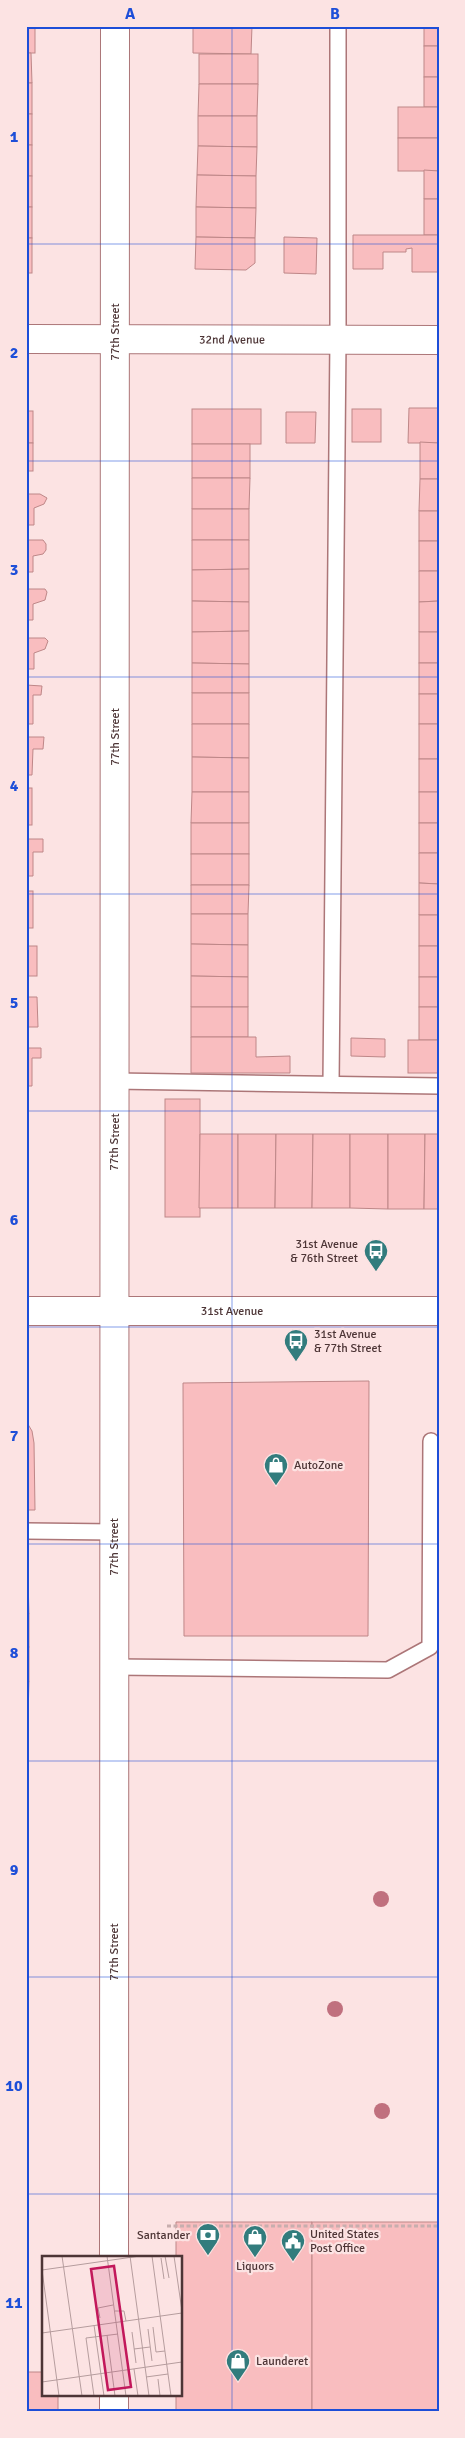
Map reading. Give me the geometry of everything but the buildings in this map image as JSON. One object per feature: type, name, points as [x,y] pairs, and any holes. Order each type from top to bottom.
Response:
[{"type":"street","name":"77th Street","points":[[114,2256],[115,26]]},
{"type":"street","name":"32nd Avenue","points":[[26,339],[439,340]]},
{"type":"street","name":"31st Avenue","points":[[26,1311],[115,1312],[293,1309],[439,1311]]},
{"type":"street","points":[[114,2396],[114,2412]]},
{"type":"lane","points":[[331,1084],[338,340],[338,26]]},
{"type":"lane","points":[[115,1081],[439,1086]]},
{"type":"lane","points":[[115,1667],[388,1670],[430,1647],[431,1441]]},
{"type":"lane","points":[[26,1531],[115,1532]]},
{"type":"path","points":[[167,2226],[439,2226]]},
{"type":"place","name":"31st Avenue & 76th Street","points":[[376,1272]]},
{"type":"place","name":"31st Avenue & 77th Street","points":[[296,1362]]},
{"type":"place","name":"AutoZone","points":[[276,1486]]},
{"type":"place","name":"Santander","points":[[208,2256]]},
{"type":"place","name":"Liquors","points":[[255,2258]]},
{"type":"place","name":"United States Post Office","points":[[293,2262]]},
{"type":"place","name":"Launderet","points":[[238,2382]]}]
